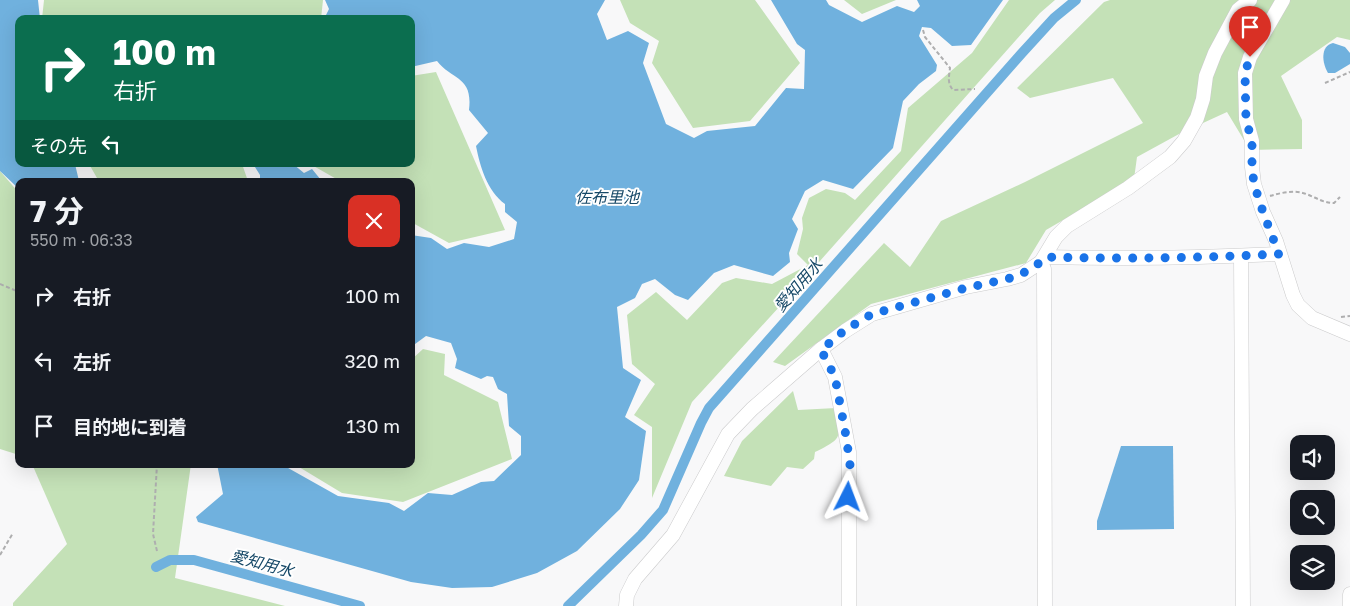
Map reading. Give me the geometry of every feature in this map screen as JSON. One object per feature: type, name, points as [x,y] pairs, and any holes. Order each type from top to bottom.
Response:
[{"type":"street","points":[[626,606],[627,594],[636,580],[673,535],[728,434],[752,409],[845,330],[872,314],[1020,275],[1043,260],[1056,237],[1067,226],[1128,188],[1178,150],[1192,130],[1197,118],[1203,99],[1206,76],[1215,54],[1238,10],[1250,0]]},
{"type":"street","points":[[1283,0],[1250,57],[1245,73],[1246,120],[1252,141],[1254,184],[1293,295],[1304,312],[1322,323],[1350,334]]},
{"type":"street","points":[[1043,260],[1279,254]]},
{"type":"street","points":[[1241,256],[1243,606]]},
{"type":"street","points":[[1043,260],[1045,606]]},
{"type":"street","points":[[821,350],[835,377],[849,452],[849,606]]},
{"type":"street","points":[[1350,594],[1350,606]]},
{"type":"path","points":[[923,30],[925,37],[950,68],[949,80],[953,90],[975,89]]},
{"type":"path","points":[[1325,83],[1350,72]]},
{"type":"path","points":[[1259,201],[1273,195],[1294,192],[1304,193],[1327,203],[1334,203],[1340,197]]},
{"type":"path","points":[[0,284],[15,290]]},
{"type":"path","points":[[156,551],[152,534],[157,468]]},
{"type":"path","points":[[0,555],[13,533]]},
{"type":"green space","points":[[44,0],[323,0],[321,15],[42,15]]},
{"type":"green space","points":[[620,0],[755,0],[800,63],[750,121],[693,128],[652,63],[659,41],[630,23]]},
{"type":"green space","points":[[844,0],[896,0],[862,14]]},
{"type":"green space","points":[[1009,0],[1055,0],[1040,13],[780,306],[692,402],[652,498],[652,427],[634,415],[655,384],[632,364],[627,315],[656,292],[687,320],[722,283],[736,278],[772,284],[808,265],[797,254],[803,229],[802,218],[809,198],[826,189],[845,193],[855,200],[901,151],[908,108],[972,53]]},
{"type":"green space","points":[[1110,0],[1350,0],[1350,40],[1337,37],[1281,76],[1302,120],[1302,149],[1250,150],[1227,112],[1179,134],[1137,157],[1134,179],[1046,230],[1026,263],[871,304],[785,366],[773,362],[884,243],[910,267],[941,221],[1025,182],[1143,123],[1113,78],[1030,98],[1017,88],[1104,2]]},
{"type":"green space","points":[[436,72],[505,230],[449,243],[415,224],[415,178],[335,178],[315,167],[415,167],[415,75]]},
{"type":"green space","points":[[91,167],[243,167],[247,178],[97,178]]},
{"type":"green space","points":[[0,171],[15,188],[15,454],[0,449]]},
{"type":"green space","points":[[423,349],[445,354],[444,375],[498,402],[512,459],[403,502],[342,493],[301,468],[415,468],[415,356]]},
{"type":"green space","points":[[793,391],[798,410],[836,408],[839,431],[835,440],[815,452],[814,459],[803,469],[787,467],[771,486],[724,476],[742,441]]},
{"type":"green space","points":[[34,468],[190,468],[175,578],[285,606],[13,606],[13,603],[67,544]]},
{"type":"water","points":[[0,0],[38,0],[40,15],[15,15],[15,167],[76,167],[78,178],[15,178],[15,185],[0,171]]},
{"type":"water","name":"佐布里池","points":[[325,0],[605,0],[597,14],[607,40],[628,31],[649,43],[643,63],[666,124],[694,138],[707,131],[755,126],[786,88],[804,89],[805,50],[797,44],[771,0],[826,0],[829,5],[862,22],[897,6],[914,12],[920,6],[917,0],[1003,0],[971,45],[952,46],[931,28],[922,27],[919,36],[937,65],[936,71],[919,84],[903,101],[893,148],[853,189],[823,180],[805,191],[792,219],[798,229],[789,253],[790,262],[773,276],[734,265],[714,273],[688,300],[675,295],[655,279],[642,284],[635,298],[617,307],[623,368],[641,380],[625,417],[646,431],[639,480],[620,509],[577,551],[537,573],[492,587],[452,588],[411,582],[198,522],[196,517],[223,494],[218,468],[288,468],[338,496],[389,503],[404,511],[428,493],[452,495],[481,482],[494,481],[521,455],[521,436],[509,426],[507,394],[498,389],[493,377],[487,376],[481,379],[455,368],[457,359],[451,343],[426,336],[415,344],[415,236],[431,238],[447,249],[464,243],[489,247],[514,239],[517,222],[505,212],[505,204],[489,185],[482,170],[476,146],[488,133],[469,110],[468,91],[460,80],[437,61],[415,66],[415,15],[326,15],[329,9]]},
{"type":"water","points":[[1333,43],[1345,47],[1350,53],[1350,64],[1335,73],[1328,73],[1324,65],[1323,55],[1326,48]]},
{"type":"water","points":[[255,167],[297,167],[304,173],[312,169],[319,178],[260,178]]},
{"type":"water","points":[[1121,446],[1173,446],[1174,529],[1097,530],[1097,521]]},
{"type":"waterway","name":"愛知用水","points":[[568,606],[641,535],[663,510],[709,408],[1022,53],[1054,18],[1076,0]]},
{"type":"waterway","name":"愛知用水","points":[[156,567],[170,560],[194,560],[360,606]]},
{"type":"route","points":[[848,497],[849,452],[835,377],[821,350],[845,330],[872,314],[1020,275],[1046,257],[1241,256],[1279,254],[1276,241],[1263,212],[1254,184],[1252,141],[1246,120],[1245,73],[1250,57]]}]
